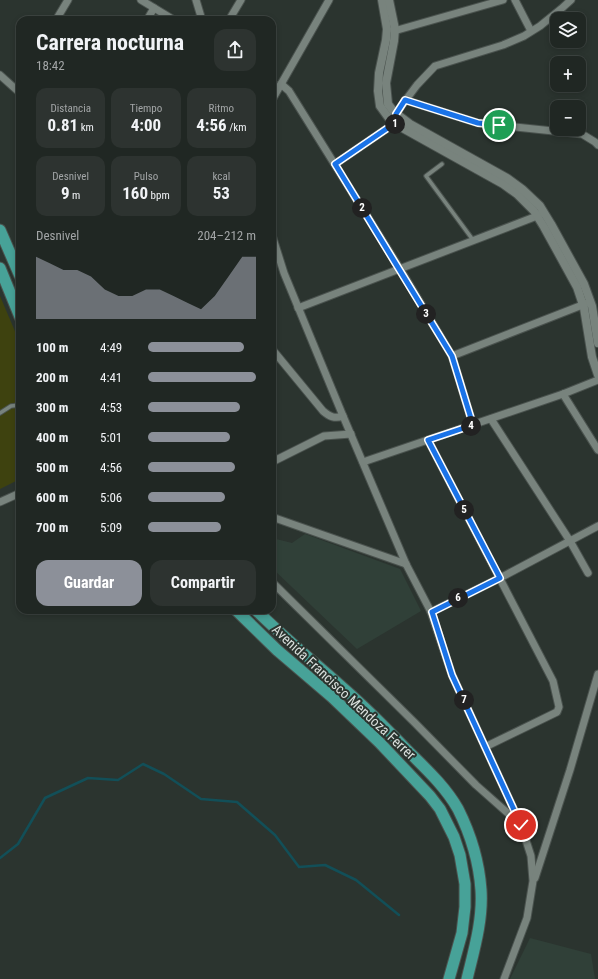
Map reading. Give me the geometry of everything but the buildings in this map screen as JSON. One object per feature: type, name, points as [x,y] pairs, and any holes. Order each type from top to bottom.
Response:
[{"type":"highway","points":[[0,230],[16,267]]},
{"type":"highway","points":[[0,268],[16,307]]},
{"type":"highway","name":"Avenida Francisco Mendoza Ferrer","points":[[240,614],[277,650],[332,697],[379,742],[430,796],[440,809],[460,854],[465,884],[465,907],[462,933],[449,979]]},
{"type":"highway","name":"Avenida Francisco Mendoza Ferrer","points":[[260,614],[343,688],[389,732],[436,780],[457,808],[470,835],[479,871],[481,891],[481,910],[475,946],[467,979]]},
{"type":"highway","points":[[379,742],[389,732]]},
{"type":"street","points":[[58,16],[68,0]]},
{"type":"street","points":[[141,0],[167,16]]},
{"type":"street","points":[[196,0],[201,16]]},
{"type":"street","points":[[232,16],[241,0]]},
{"type":"street","points":[[276,93],[329,0]]},
{"type":"street","points":[[382,0],[387,29],[379,73],[378,91],[380,106],[388,117],[395,123],[503,184],[517,194],[534,211],[540,214]]},
{"type":"street","points":[[389,0],[393,17],[394,31],[386,83],[388,104],[396,114],[410,124],[507,178],[522,188],[584,284],[592,357],[598,375]]},
{"type":"street","points":[[394,31],[504,0]]},
{"type":"street","points":[[515,0],[531,32]]},
{"type":"street","points":[[335,164],[395,123],[396,114],[405,100],[435,66],[503,45],[531,32],[561,10],[571,0]]},
{"type":"street","points":[[149,16],[154,8]]},
{"type":"street","points":[[0,75],[16,90]]},
{"type":"street","points":[[281,84],[289,91],[335,164],[452,356],[473,425]]},
{"type":"street","points":[[405,100],[478,123],[582,134],[598,145]]},
{"type":"street","points":[[298,308],[474,241],[540,214]]},
{"type":"street","points":[[276,248],[298,308],[406,564],[432,612],[452,675],[521,825],[531,856],[533,881]]},
{"type":"street","points":[[587,303],[598,344]]},
{"type":"street","points":[[452,356],[587,303]]},
{"type":"street","points":[[276,354],[323,411],[333,418],[343,416]]},
{"type":"street","points":[[363,462],[563,394],[598,380]]},
{"type":"street","points":[[563,394],[598,450]]},
{"type":"street","points":[[491,419],[570,541],[588,573]]},
{"type":"street","points":[[276,460],[324,436],[351,434]]},
{"type":"street","points":[[428,440],[553,681],[559,707],[557,712],[486,747]]},
{"type":"street","points":[[0,502],[16,495]]},
{"type":"street","points":[[276,518],[406,564]]},
{"type":"street","points":[[432,612],[598,526]]},
{"type":"street","points":[[276,586],[476,785],[521,825]]},
{"type":"street","points":[[504,979],[527,918],[533,881],[570,770],[598,674]]},
{"type":"lane","points":[[442,164],[426,176],[474,241]]},
{"type":"lane","points":[[0,413],[11,406],[16,405]]},
{"type":"shaded area","points":[[305,534],[400,569],[421,611],[357,649],[276,572],[276,539],[292,543]]},
{"type":"shaded area","points":[[530,938],[591,954],[595,979],[510,979]]},
{"type":"green space","points":[[0,296],[16,334],[16,481],[0,489]]},
{"type":"waterway","points":[[0,858],[18,844],[45,798],[88,778],[118,780],[143,764],[164,774],[201,799],[237,802],[275,835],[299,867],[325,865],[356,880],[399,915]]},
{"type":"route","points":[[499,125],[478,123],[405,100],[396,114],[395,123],[335,164],[452,356],[473,425],[428,440],[500,578],[432,612],[452,675],[521,825]]}]
